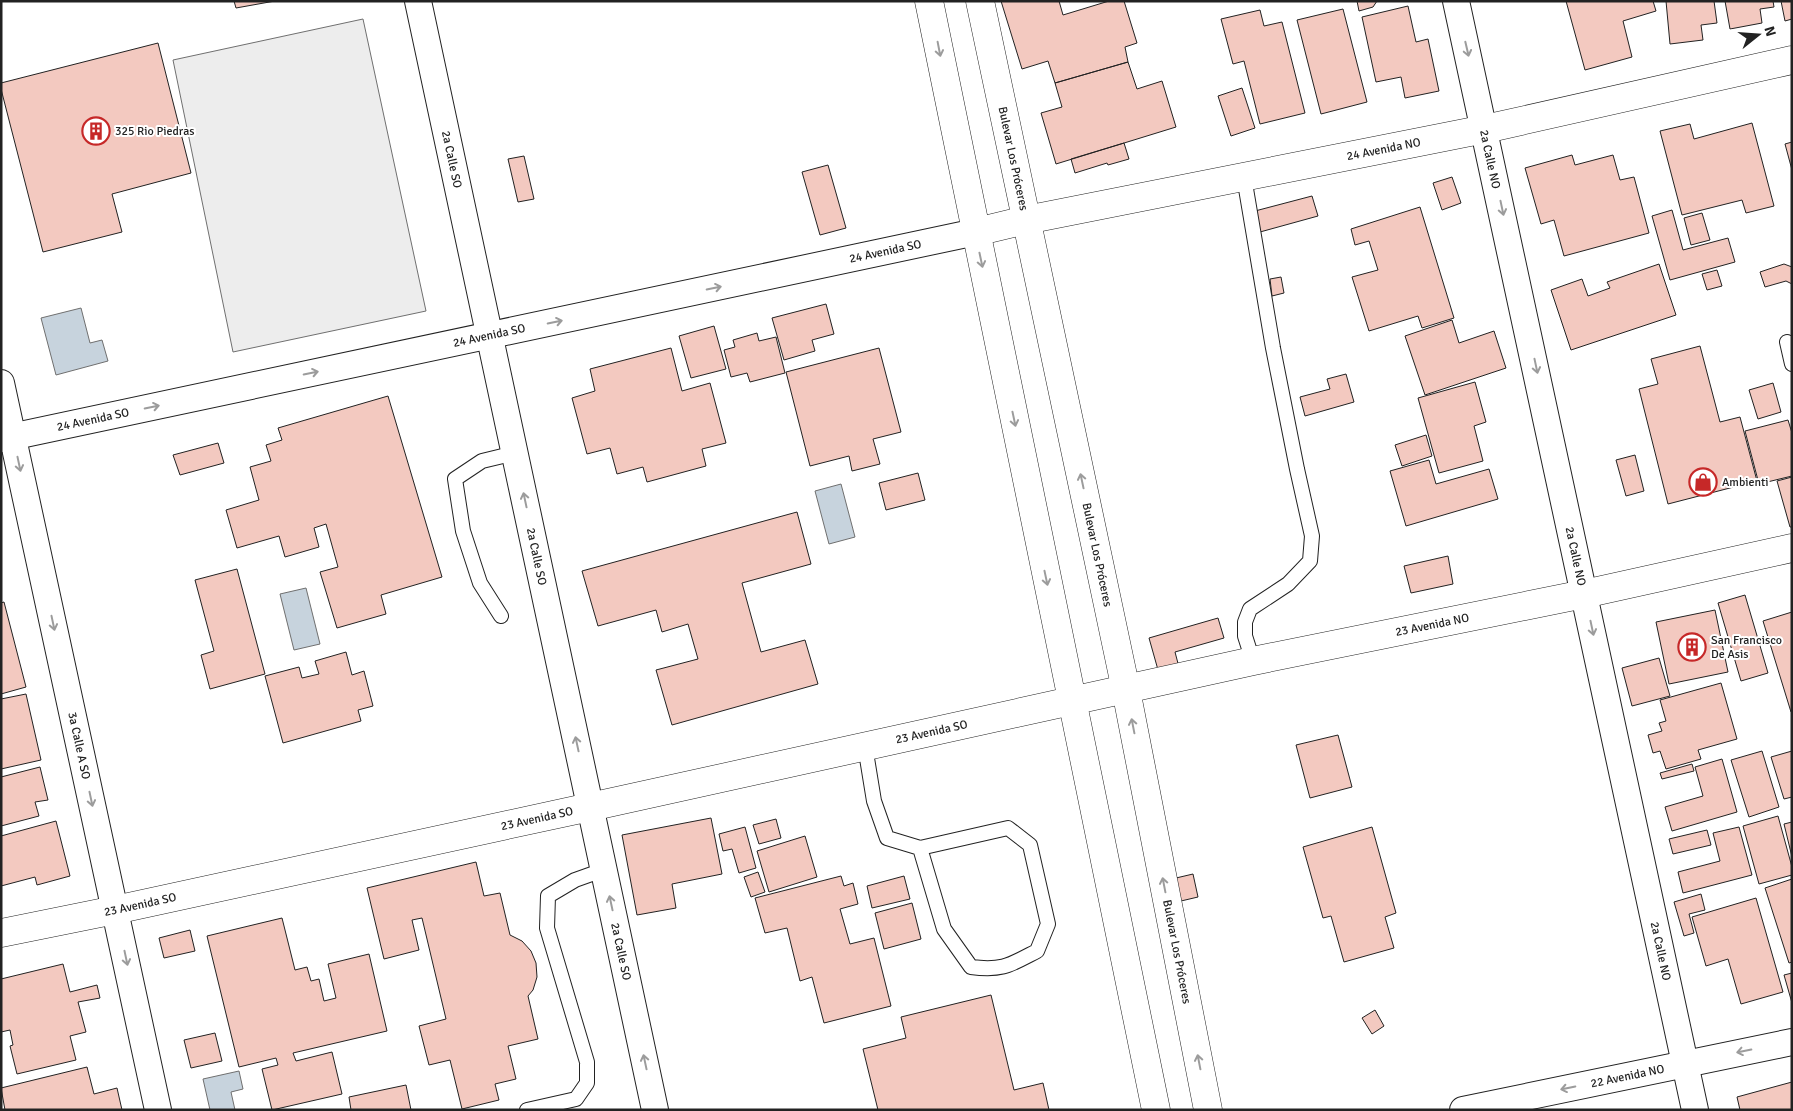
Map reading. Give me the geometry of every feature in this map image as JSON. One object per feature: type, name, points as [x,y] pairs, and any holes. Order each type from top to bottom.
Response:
[{"type":"street","name":"2a Calle SO","points":[[418,1],[655,1110]]},
{"type":"street","points":[[929,1],[1156,1110]]},
{"type":"street","name":"Bulevar Los Próceres","points":[[980,1],[1126,690],[1208,1110]]},
{"type":"street","name":"2a Calle NO","points":[[1456,1],[1695,1110]]},
{"type":"street","name":"24 Avenida NO","points":[[976,232],[1026,220],[1485,129],[1792,60]]},
{"type":"street","name":"24 Avenida SO","points":[[7,438],[976,232]]},
{"type":"street","name":"3a Calle A SO","points":[[1,383],[7,438],[115,910],[158,1110]]},
{"type":"street","name":"23 Avenida NO","points":[[1071,700],[1126,690],[1253,660],[1584,594],[1792,548]]},
{"type":"street","name":"23 Avenida SO","points":[[1,933],[590,807],[1071,700]]},
{"type":"street","name":"22 Avenida NO","points":[[1463,1110],[1792,1042]]},
{"type":"lane","points":[[1244,177],[1275,357],[1312,536],[1310,561],[1288,584],[1250,609],[1245,622],[1245,636],[1253,660]]},
{"type":"lane","points":[[1787,342],[1792,364]]},
{"type":"lane","points":[[501,616],[480,583],[463,531],[455,479],[482,461],[515,452]]},
{"type":"lane","points":[[865,746],[874,801],[888,838],[920,848],[1008,828],[1030,845],[1048,924],[1037,951],[1006,967],[991,970],[972,967],[944,929],[920,848]]},
{"type":"lane","points":[[527,1110],[576,1099],[587,1083],[587,1062],[547,928],[548,896],[575,880],[604,870]]},
{"type":"shaded area","points":[[363,19],[426,311],[233,352],[173,60]]},
{"type":"shaded area","points":[[81,308],[90,343],[102,340],[108,361],[56,375],[41,318]]},
{"type":"shaded area","points":[[841,484],[855,537],[829,544],[815,491]]},
{"type":"shaded area","points":[[306,588],[320,644],[294,650],[280,594]]},
{"type":"shaded area","points":[[239,1071],[243,1089],[231,1092],[235,1110],[210,1110],[203,1079]]},
{"type":"building","points":[[234,1],[275,1],[236,8]]},
{"type":"building","points":[[1001,1],[1059,1],[1063,15],[1109,1],[1124,1],[1137,43],[1125,47],[1128,62],[1055,83],[1048,61],[1022,69]]},
{"type":"building","points":[[1357,1],[1377,1],[1373,7],[1359,11]]},
{"type":"building","points":[[1566,1],[1653,1],[1656,11],[1623,21],[1632,57],[1585,70]]},
{"type":"building","points":[[1666,1],[1714,1],[1717,23],[1701,25],[1703,40],[1670,44]]},
{"type":"building","points":[[1725,1],[1773,1],[1774,7],[1760,9],[1762,23],[1730,29]]},
{"type":"building","points":[[1781,1],[1792,1],[1792,19],[1785,21]]},
{"type":"building","points":[[1408,6],[1416,42],[1428,39],[1439,91],[1405,98],[1401,77],[1376,82],[1362,17]]},
{"type":"building","points":[[1343,9],[1367,102],[1321,114],[1297,20]]},
{"type":"building","points":[[1260,10],[1264,26],[1282,22],[1305,113],[1260,124],[1244,61],[1233,64],[1221,19]]},
{"type":"building","name":"325 Rio Piedras","points":[[158,43],[191,173],[112,194],[122,232],[43,252],[1,83]]},
{"type":"building","points":[[1128,62],[1137,89],[1162,81],[1176,127],[1056,164],[1041,113],[1062,107],[1055,83]]},
{"type":"building","points":[[1242,88],[1255,128],[1231,136],[1218,96]]},
{"type":"building","points":[[1752,123],[1774,206],[1746,213],[1742,200],[1682,215],[1660,131],[1690,124],[1694,139]]},
{"type":"building","points":[[1792,142],[1792,170],[1785,144]]},
{"type":"building","points":[[1124,143],[1129,159],[1108,165],[1107,163],[1075,173],[1071,159]]},
{"type":"building","points":[[1572,155],[1575,165],[1613,155],[1620,180],[1634,177],[1649,233],[1564,256],[1554,220],[1541,224],[1525,168]]},
{"type":"building","points":[[524,156],[534,199],[518,202],[508,159]]},
{"type":"building","points":[[828,165],[846,228],[820,235],[802,172]]},
{"type":"building","points":[[1452,177],[1461,203],[1442,210],[1433,183]]},
{"type":"building","points":[[1312,196],[1318,216],[1260,232],[1255,211]]},
{"type":"building","points":[[1420,207],[1454,318],[1422,328],[1418,316],[1369,331],[1352,277],[1378,270],[1369,241],[1355,245],[1351,229]]},
{"type":"building","points":[[1672,210],[1683,250],[1728,238],[1735,262],[1670,280],[1652,216]]},
{"type":"building","points":[[1702,213],[1710,240],[1691,245],[1684,218]]},
{"type":"building","points":[[1659,264],[1676,315],[1571,350],[1551,290],[1582,279],[1588,296],[1610,288],[1607,282]]},
{"type":"building","points":[[1784,264],[1792,267],[1792,284],[1786,281],[1765,287],[1760,272]]},
{"type":"building","points":[[1717,270],[1722,286],[1707,290],[1702,274]]},
{"type":"building","points":[[1281,277],[1284,293],[1272,296],[1270,279]]},
{"type":"building","points":[[826,304],[834,334],[812,340],[815,351],[784,360],[772,318]]},
{"type":"building","points":[[1452,320],[1459,343],[1494,331],[1506,368],[1425,395],[1405,336]]},
{"type":"building","points":[[714,326],[726,369],[691,378],[679,336]]},
{"type":"building","points":[[757,333],[759,341],[776,337],[785,373],[750,382],[747,373],[731,377],[724,350],[735,347],[733,340]]},
{"type":"building","points":[[1700,346],[1720,422],[1740,417],[1757,481],[1668,504],[1639,389],[1658,384],[1651,359]]},
{"type":"building","points":[[671,348],[682,391],[710,383],[726,443],[702,449],[706,466],[647,482],[643,467],[617,474],[610,448],[587,454],[572,398],[595,391],[590,369]]},
{"type":"building","points":[[879,348],[901,432],[873,439],[880,464],[852,471],[849,456],[810,466],[786,372]]},
{"type":"building","points":[[1346,374],[1354,402],[1305,416],[1300,397],[1330,389],[1327,379]]},
{"type":"building","points":[[1475,382],[1486,422],[1474,426],[1483,461],[1439,473],[1418,398]]},
{"type":"building","points":[[1773,383],[1781,412],[1758,419],[1749,390]]},
{"type":"building","points":[[388,396],[442,577],[381,595],[386,614],[337,628],[320,572],[338,567],[326,524],[314,528],[319,547],[285,557],[279,536],[237,548],[226,510],[259,500],[250,467],[271,461],[266,445],[282,440],[278,428]]},
{"type":"building","points":[[1788,420],[1792,433],[1792,476],[1759,484],[1745,431]]},
{"type":"building","points":[[1426,435],[1432,456],[1402,466],[1395,445]]},
{"type":"building","points":[[218,443],[224,463],[180,475],[173,455]]},
{"type":"building","points":[[1635,455],[1644,491],[1626,496],[1616,460]]},
{"type":"building","points":[[1429,460],[1436,484],[1489,469],[1498,499],[1406,526],[1390,471]]},
{"type":"building","points":[[918,473],[925,500],[886,510],[879,483]]},
{"type":"building","points":[[1792,477],[1792,527],[1790,527],[1777,481]]},
{"type":"building","points":[[797,512],[811,564],[742,583],[761,652],[805,640],[818,684],[672,725],[656,670],[698,659],[688,624],[662,632],[656,610],[598,626],[582,571]]},
{"type":"building","points":[[1448,556],[1453,584],[1411,593],[1404,566]]},
{"type":"building","points":[[237,569],[265,674],[210,689],[201,655],[214,651],[195,580]]},
{"type":"building","points":[[1745,595],[1768,673],[1741,681],[1718,603]]},
{"type":"building","points":[[4,602],[26,687],[1,694],[1,603]]},
{"type":"building","name":"San Francisco De Asis","points":[[1715,610],[1728,672],[1669,684],[1656,622]]},
{"type":"building","points":[[1792,612],[1792,712],[1791,712],[1763,621]]},
{"type":"building","points":[[1218,618],[1224,638],[1175,652],[1180,671],[1160,677],[1149,638]]},
{"type":"building","points":[[346,652],[352,675],[364,671],[373,706],[358,710],[361,721],[283,743],[265,676],[299,667],[302,678],[319,674],[315,661]]},
{"type":"building","points":[[1659,658],[1670,696],[1632,706],[1622,668]]},
{"type":"building","points":[[1721,683],[1737,739],[1698,750],[1701,759],[1666,769],[1660,751],[1653,753],[1648,735],[1662,731],[1659,723],[1666,721],[1660,700]]},
{"type":"building","points":[[26,694],[41,760],[1,769],[1,699]]},
{"type":"building","points":[[1338,735],[1352,787],[1310,798],[1296,745]]},
{"type":"building","points":[[1762,751],[1779,807],[1749,817],[1731,760]]},
{"type":"building","points":[[1792,751],[1792,797],[1784,799],[1771,757]]},
{"type":"building","points":[[1722,759],[1737,812],[1672,831],[1665,807],[1703,796],[1695,767]]},
{"type":"building","points":[[1692,764],[1694,771],[1662,779],[1660,773]]},
{"type":"building","points":[[40,767],[48,800],[35,802],[39,816],[1,826],[1,777]]},
{"type":"building","points":[[1778,816],[1792,867],[1792,875],[1759,884],[1743,826]]},
{"type":"building","points":[[711,818],[722,874],[672,884],[676,908],[637,915],[622,835]]},
{"type":"building","points":[[776,819],[781,838],[759,844],[753,825]]},
{"type":"building","points":[[56,821],[70,876],[37,885],[35,877],[1,886],[1,836]]},
{"type":"building","points":[[1792,822],[1792,857],[1784,824]]},
{"type":"building","points":[[745,827],[756,868],[739,873],[732,849],[723,851],[719,834]]},
{"type":"building","points":[[1372,827],[1396,913],[1385,917],[1394,948],[1344,962],[1331,916],[1323,918],[1303,847]]},
{"type":"building","points":[[1739,827],[1752,875],[1683,893],[1678,872],[1720,861],[1713,833]]},
{"type":"building","points":[[1707,830],[1711,845],[1673,854],[1669,839]]},
{"type":"building","points":[[805,836],[817,877],[769,892],[757,851]]},
{"type":"building","points":[[476,862],[484,896],[500,893],[510,935],[522,941],[531,951],[536,963],[537,977],[533,990],[528,996],[538,1039],[508,1046],[516,1079],[495,1084],[499,1100],[462,1109],[450,1060],[429,1065],[419,1026],[446,1019],[422,918],[412,920],[419,950],[384,959],[367,888]]},
{"type":"building","points":[[758,872],[765,892],[751,897],[744,877]]},
{"type":"building","points":[[1193,874],[1198,897],[1181,901],[1176,878]]},
{"type":"building","points":[[841,876],[844,886],[853,883],[858,904],[840,909],[850,944],[874,938],[891,1006],[824,1023],[812,977],[800,981],[787,928],[765,933],[755,898]]},
{"type":"building","points":[[904,876],[910,899],[872,908],[867,886]]},
{"type":"building","points":[[1792,879],[1792,962],[1789,963],[1765,888]]},
{"type":"building","points":[[1701,894],[1705,910],[1689,914],[1694,933],[1684,936],[1674,902]]},
{"type":"building","points":[[1756,898],[1783,992],[1741,1004],[1728,959],[1706,966],[1692,917]]},
{"type":"building","points":[[912,903],[921,939],[884,949],[875,913]]},
{"type":"building","points":[[282,918],[295,970],[307,967],[311,981],[319,979],[324,1001],[336,998],[328,964],[369,954],[387,1031],[293,1053],[296,1061],[332,1052],[342,1094],[272,1110],[262,1069],[278,1065],[276,1058],[239,1067],[207,936]]},
{"type":"building","points":[[190,930],[195,951],[164,958],[159,938]]},
{"type":"building","points":[[63,964],[70,992],[97,985],[100,998],[78,1002],[86,1032],[70,1036],[76,1060],[17,1074],[10,1046],[13,1045],[10,1030],[1,1032],[1,979]]},
{"type":"building","points":[[1792,973],[1792,1003],[1784,975]]},
{"type":"building","points":[[991,995],[1014,1090],[1043,1083],[1049,1110],[878,1110],[863,1049],[906,1038],[901,1017]]},
{"type":"building","points":[[1375,1010],[1384,1026],[1372,1034],[1362,1018]]},
{"type":"building","points":[[215,1033],[222,1061],[191,1068],[184,1040]]},
{"type":"building","points":[[87,1067],[94,1094],[117,1088],[122,1110],[5,1110],[1,1088]]},
{"type":"building","points":[[1792,1082],[1792,1110],[1740,1110],[1737,1097]]},
{"type":"building","points":[[406,1085],[411,1110],[351,1110],[349,1097]]},
{"type":"place","name":"325 Rio Piedras","points":[[96,131]]},
{"type":"place","name":"Ambienti","points":[[1703,482]]},
{"type":"place","name":"San Francisco De Asis","points":[[1692,647]]}]
